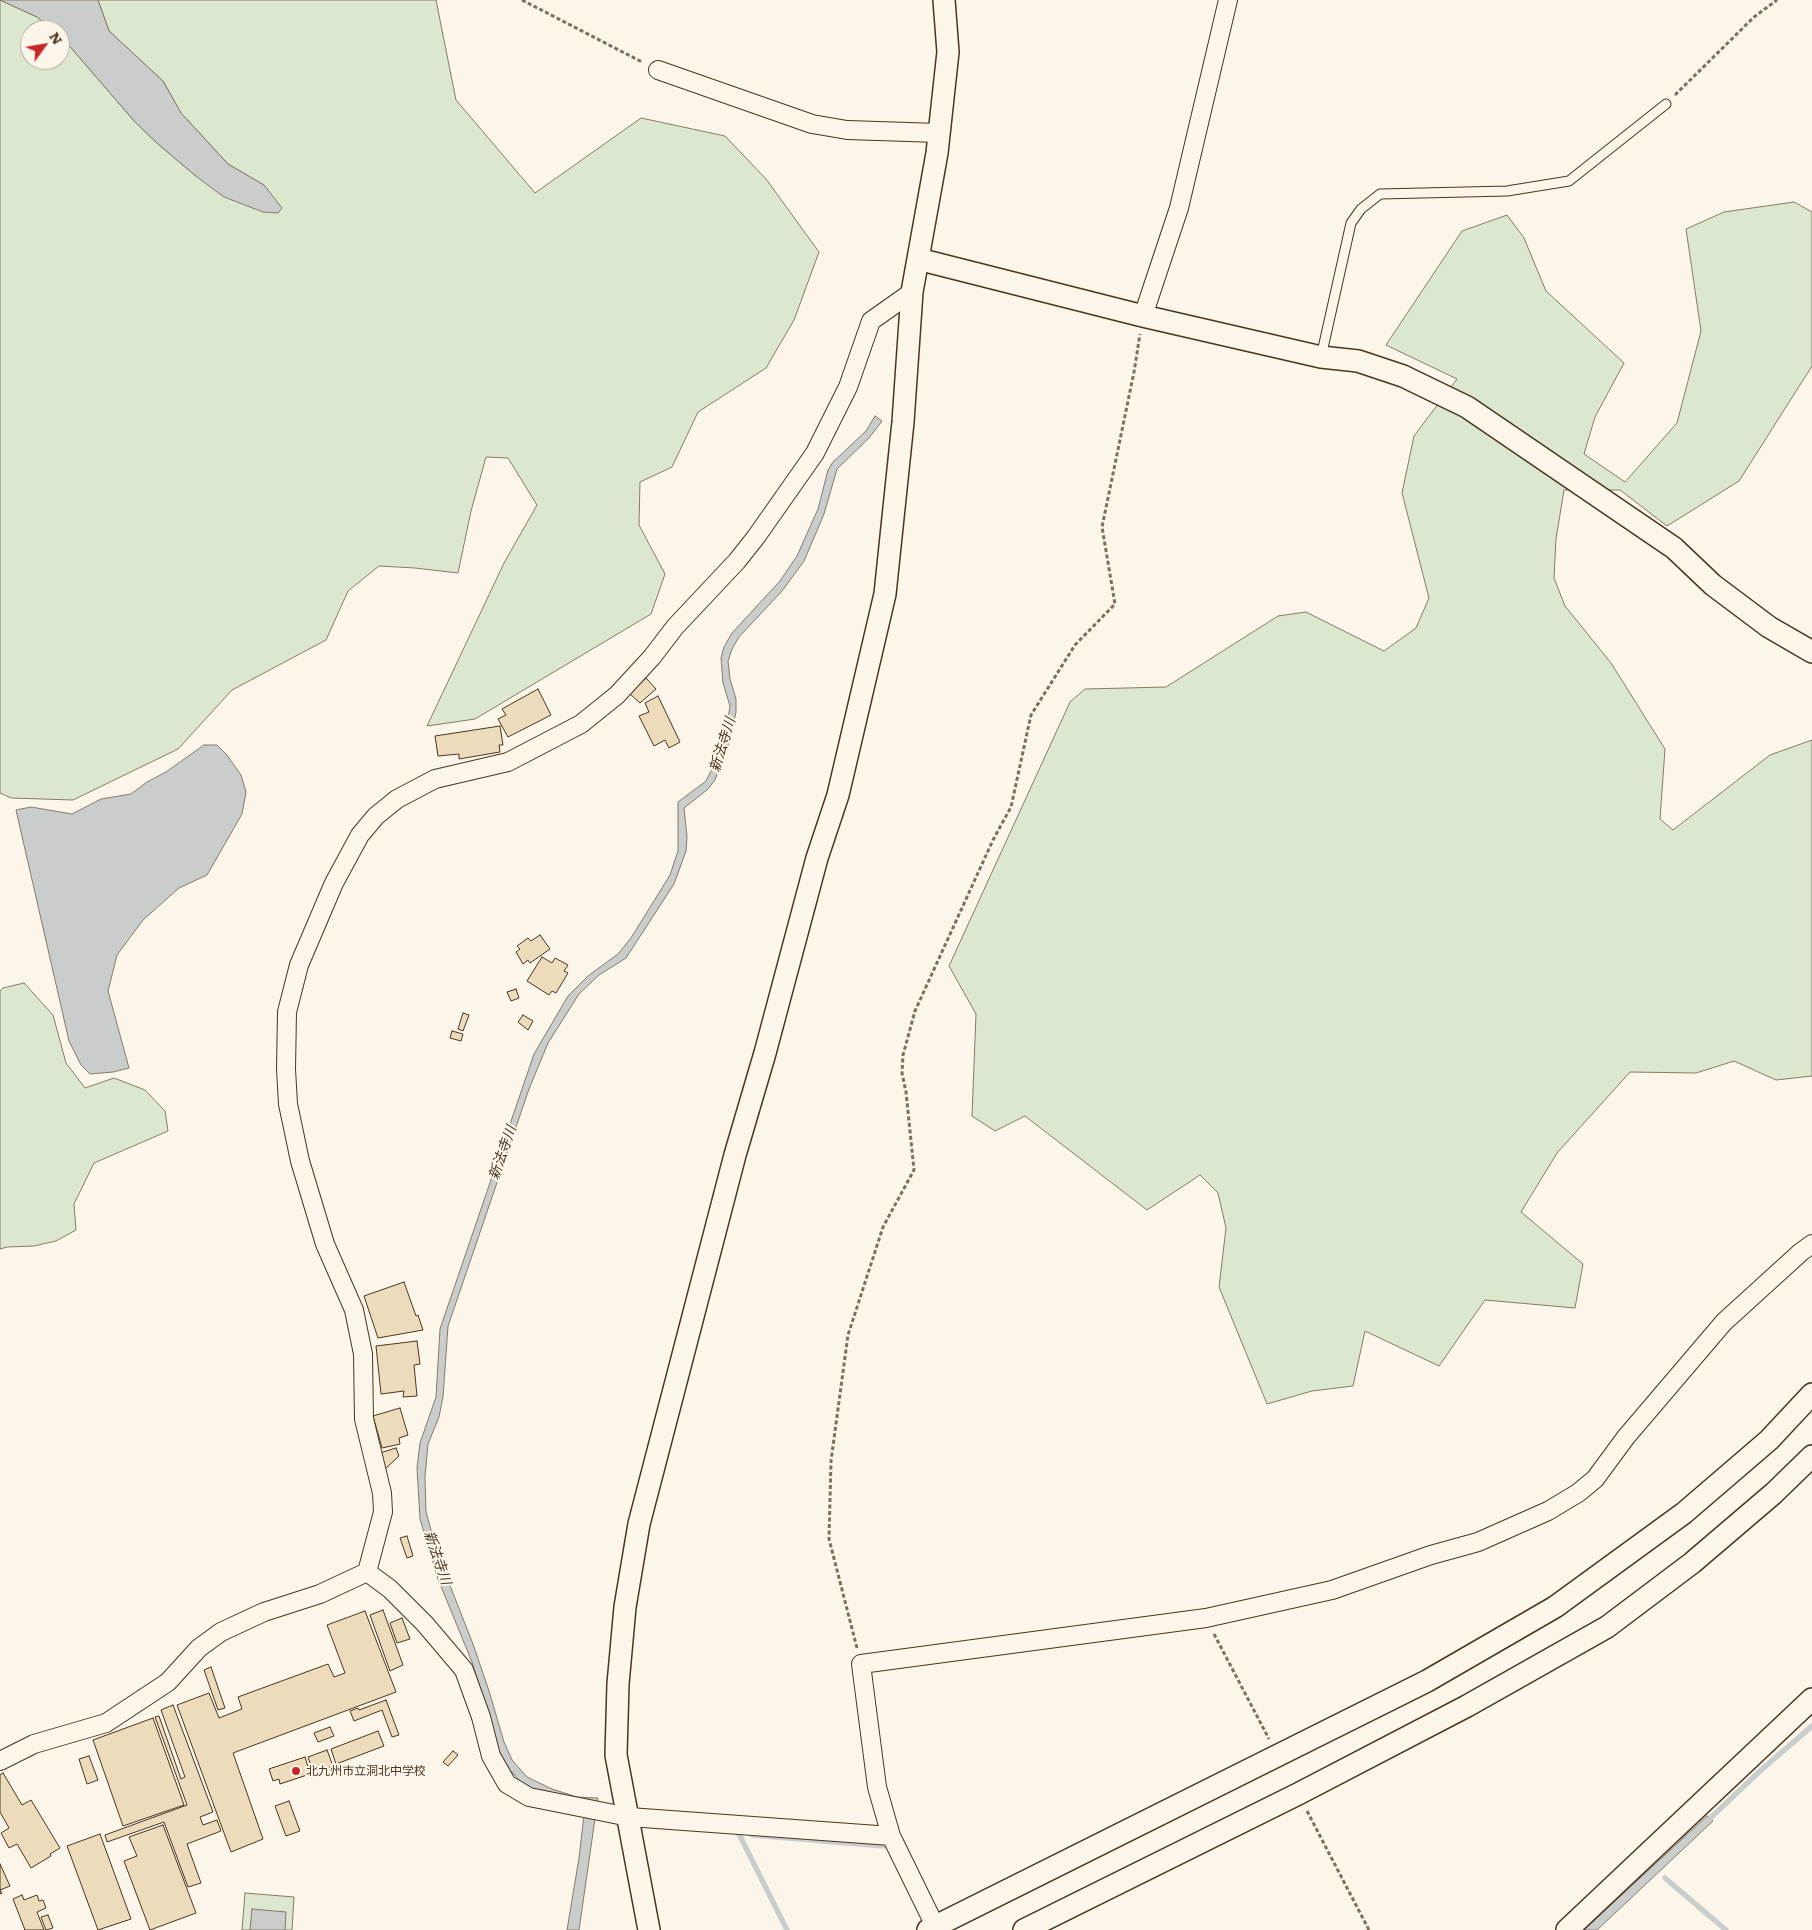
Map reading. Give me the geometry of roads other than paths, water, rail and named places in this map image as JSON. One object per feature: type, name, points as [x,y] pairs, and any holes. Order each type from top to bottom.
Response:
[{"type":"street","points":[[648,1930],[629,1817],[616,1755],[618,1684],[625,1607],[639,1524],[735,1155],[765,1053],[817,858],[838,795],[885,594],[903,422],[912,292],[939,133],[948,52],[944,0]]},
{"type":"street","points":[[1143,316],[1179,208],[1228,0]]},
{"type":"street","points":[[658,70],[812,124],[847,130],[939,133]]},
{"type":"street","points":[[918,259],[1143,316],[1321,357],[1358,361],[1403,376],[1467,407],[1674,548],[1713,585],[1769,627],[1812,652]]},
{"type":"street","points":[[0,1761],[34,1744],[106,1723],[168,1682],[199,1648],[221,1632],[264,1612],[320,1594],[367,1572],[383,1512],[382,1492],[364,1419],[364,1354],[354,1310],[325,1244],[300,1161],[288,1104],[286,1069],[287,1012],[299,966],[334,883],[360,835],[376,816],[397,798],[435,779],[508,762],[580,724],[617,696],[652,657],[675,627],[737,561],[756,537],[815,453],[848,387],[872,321],[912,292]]},
{"type":"street","points":[[1808,1252],[1724,1322],[1626,1437],[1595,1479],[1578,1493],[1548,1511],[1487,1538],[1431,1555],[1332,1590],[1206,1618],[861,1664],[877,1787],[891,1836],[933,1929],[1427,1681],[1555,1607],[1684,1513],[1769,1440],[1812,1394]]},
{"type":"street","points":[[1024,1930],[1298,1794],[1459,1711],[1607,1627],[1692,1563],[1774,1494],[1812,1456]]},
{"type":"street","points":[[367,1572],[390,1589],[425,1624],[464,1670],[481,1717],[491,1756],[507,1784],[529,1797],[629,1817],[891,1836]]},
{"type":"street","points":[[1567,1930],[1812,1698]]},
{"type":"lane","points":[[1321,357],[1351,224],[1361,209],[1380,194],[1507,191],[1569,181],[1666,104]]},
{"type":"water","points":[[0,0],[98,0],[109,31],[163,81],[181,113],[228,164],[264,185],[282,208],[278,213],[263,212],[224,197],[197,177],[135,122],[70,47],[70,20],[41,20]]},
{"type":"water","name":"新法寺川","points":[[875,416],[882,421],[869,438],[837,469],[824,514],[804,561],[782,591],[739,637],[732,649],[728,661],[730,679],[736,699],[736,712],[730,740],[715,780],[707,790],[684,808],[687,837],[686,851],[674,884],[626,958],[599,975],[579,994],[548,1043],[529,1089],[448,1326],[443,1397],[439,1417],[428,1444],[425,1477],[426,1512],[438,1555],[473,1644],[504,1742],[512,1760],[527,1777],[552,1789],[577,1797],[598,1798],[579,1930],[567,1930],[579,1858],[585,1806],[550,1797],[522,1783],[509,1769],[499,1751],[472,1662],[438,1579],[420,1519],[417,1468],[420,1443],[436,1397],[440,1329],[534,1054],[568,996],[588,976],[618,954],[631,938],[670,875],[678,851],[678,802],[706,781],[727,724],[730,706],[723,683],[721,658],[724,647],[732,633],[780,581],[797,556],[818,509],[828,470],[833,462],[866,431]]},
{"type":"water","points":[[204,745],[217,745],[227,755],[241,775],[246,792],[242,814],[207,875],[179,888],[143,920],[117,955],[108,991],[129,1068],[113,1072],[90,1074],[81,1065],[69,1041],[16,810],[31,807],[72,814],[101,799],[131,794]]},
{"type":"water","points":[[1707,1816],[1713,1821],[1597,1930],[1584,1930]]},
{"type":"water","points":[[252,1909],[286,1912],[285,1930],[250,1930]]},
{"type":"waterway","points":[[1704,1824],[1760,1771],[1812,1726]]},
{"type":"waterway","points":[[739,1834],[787,1930]]},
{"type":"waterway","points":[[752,1835],[884,1846]]},
{"type":"waterway","points":[[1665,1878],[1726,1930]]},
{"type":"place","name":"北九州市立洞北中学校","points":[[296,1771]]}]
